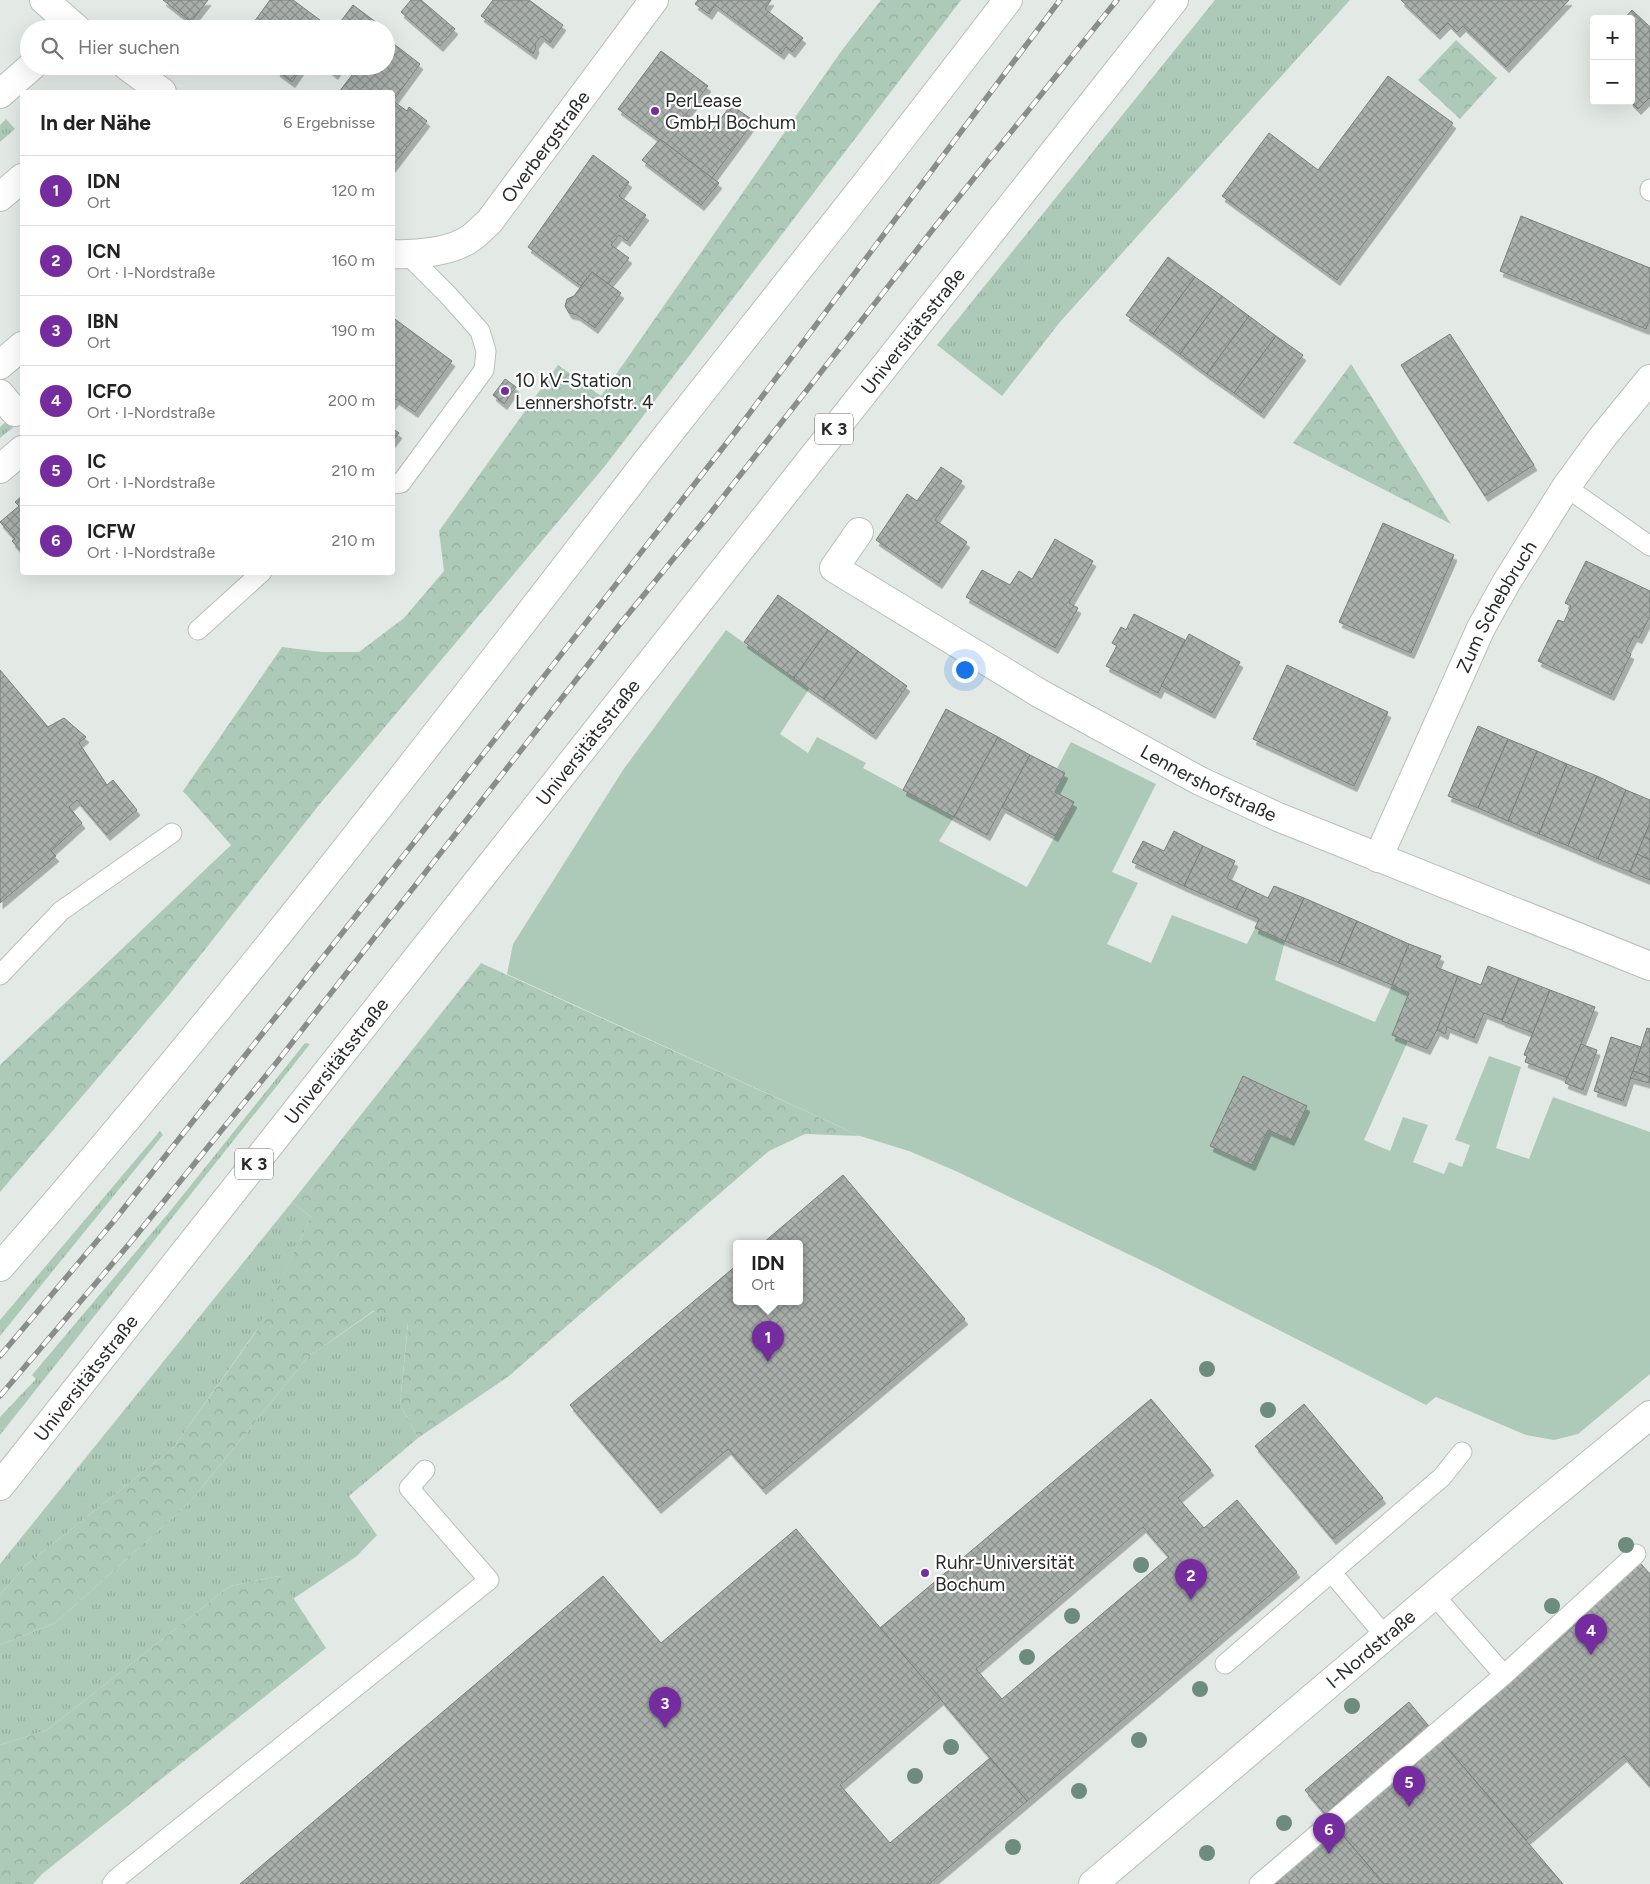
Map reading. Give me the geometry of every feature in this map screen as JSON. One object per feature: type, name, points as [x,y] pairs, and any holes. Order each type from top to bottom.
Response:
[{"type":"main road","points":[[44,0],[66,20]]},
{"type":"main road","name":"Overbergstraße","points":[[400,255],[444,250],[470,238],[489,222],[654,0]]},
{"type":"main road","points":[[0,1267],[93,1161],[356,835],[1008,0]]},
{"type":"main road","name":"Universitätsstraße","points":[[0,1493],[7,1477],[1174,0]]},
{"type":"main road","points":[[11,94],[25,75]]},
{"type":"main road","points":[[139,75],[159,90]]},
{"type":"main road","points":[[0,197],[20,180]]},
{"type":"main road","points":[[0,365],[20,348]]},
{"type":"main road","name":"Zum Schebbruch","points":[[1378,858],[1481,628],[1506,583],[1566,486],[1650,378]]},
{"type":"main road","points":[[0,470],[20,452]]},
{"type":"main road","name":"Lennershofstraße","points":[[859,532],[834,568],[1039,693],[1200,781],[1278,817],[1650,966]]},
{"type":"main road","name":"I-Nordstraße","points":[[1093,1884],[1532,1511],[1650,1415]]},
{"type":"lane","points":[[395,484],[401,483],[484,370],[486,351],[480,331],[448,295],[400,255]]},
{"type":"lane","points":[[1566,486],[1650,546]]},
{"type":"lane","points":[[198,630],[259,575]]},
{"type":"lane","points":[[0,975],[61,911],[172,833]]},
{"type":"lane","points":[[1225,1664],[1442,1477],[1462,1452]]},
{"type":"lane","points":[[112,1884],[490,1580],[409,1488],[425,1470]]},
{"type":"lane","points":[[1259,1884],[1504,1675],[1636,1554]]},
{"type":"lane","points":[[1332,1573],[1385,1636]]},
{"type":"lane","points":[[1434,1595],[1504,1675]]},
{"type":"green space","points":[[881,0],[961,0],[605,466],[319,805],[169,995],[0,1192],[0,1065],[231,845],[183,791],[282,647],[322,652],[359,652],[404,618],[444,571],[439,531],[558,365],[601,396],[842,50]]},
{"type":"green space","points":[[1215,0],[1350,0],[1060,322],[1002,396],[937,345]]},
{"type":"green space","points":[[1456,40],[1497,78],[1460,119],[1418,80]]},
{"type":"green space","points":[[6,119],[15,129],[0,142],[0,125]]},
{"type":"green space","points":[[1351,364],[1451,524],[1293,443]]},
{"type":"green space","points":[[10,418],[16,425],[0,438],[0,427]]},
{"type":"green space","points":[[726,630],[809,689],[780,734],[808,753],[817,737],[866,763],[863,768],[954,817],[939,841],[1027,887],[1073,803],[1055,792],[1065,773],[1057,768],[1071,742],[1156,784],[1112,872],[1138,883],[1107,944],[1151,963],[1172,915],[1247,944],[1255,928],[1285,941],[1275,980],[1375,1022],[1392,985],[1409,993],[1392,1034],[1408,1041],[1364,1140],[1390,1151],[1403,1117],[1428,1125],[1413,1162],[1444,1174],[1449,1162],[1462,1167],[1470,1145],[1455,1140],[1489,1056],[1521,1067],[1496,1148],[1529,1159],[1553,1097],[1650,1132],[1650,1374],[1578,1434],[1554,1440],[1526,1435],[1436,1397],[1426,1405],[1157,1268],[958,1172],[909,1151],[860,1136],[507,974],[513,944],[623,770]]},
{"type":"green space","points":[[481,963],[860,1136],[805,1134],[769,1151],[509,1376],[418,1438],[400,1404],[408,1324],[373,1311],[307,1358],[189,1503],[55,1623],[0,1645],[0,1595],[25,1566],[173,1448],[256,1332],[311,1217],[292,1202]]},
{"type":"green space","points":[[305,1043],[310,1044],[0,1435],[0,1417],[36,1379],[32,1375],[171,1210]]},
{"type":"green space","points":[[160,1131],[163,1135],[0,1336],[0,1320]]},
{"type":"green space","points":[[292,1202],[311,1217],[259,1327],[173,1448],[25,1566],[0,1595],[0,1564]]},
{"type":"green space","points":[[374,1311],[408,1323],[400,1404],[418,1438],[349,1496],[377,1535],[357,1556],[293,1599],[279,1576],[230,1586],[47,1730],[0,1745],[0,1645],[55,1623],[189,1503],[307,1358]]},
{"type":"green space","points":[[279,1576],[326,1648],[42,1874],[33,1884],[0,1884],[0,1745],[47,1730],[230,1586]]},
{"type":"building","points":[[163,0],[208,0],[193,20],[188,20]]},
{"type":"building","points":[[270,0],[293,0],[320,20],[256,20]]},
{"type":"building","points":[[411,0],[421,0],[455,29],[440,46],[401,12]]},
{"type":"building","points":[[493,0],[529,0],[563,25],[550,43],[541,36],[535,44],[536,48],[533,54],[481,16]]},
{"type":"building","points":[[698,0],[771,0],[765,9],[803,38],[792,52],[786,47],[781,54],[715,5],[709,14],[695,4]]},
{"type":"building","points":[[1401,0],[1569,0],[1506,67],[1463,26],[1457,32],[1448,23],[1437,34]]},
{"type":"building","points":[[353,5],[373,20],[342,20]]},
{"type":"building","points":[[1632,10],[1650,27],[1650,99],[1638,109],[1634,105],[1635,15],[1628,15]]},
{"type":"building","points":[[395,45],[420,64],[395,98],[395,90],[341,90],[352,75],[395,75]]},
{"type":"building","name":"PerLease GmbH Bochum","points":[[661,51],[708,86],[686,114],[710,133],[731,105],[754,121],[712,178],[618,109]]},
{"type":"building","points":[[282,75],[297,75],[292,82]]},
{"type":"building","points":[[1388,76],[1453,123],[1337,280],[1222,196],[1269,133],[1318,170]]},
{"type":"building","points":[[395,102],[407,111],[409,107],[427,121],[395,163]]},
{"type":"building","points":[[660,139],[719,183],[701,205],[642,160]]},
{"type":"building","points":[[593,155],[629,182],[619,196],[646,215],[627,241],[619,235],[611,245],[629,258],[608,284],[592,272],[581,286],[528,247]]},
{"type":"building","points":[[1521,216],[1650,268],[1650,319],[1646,329],[1500,271]]},
{"type":"building","points":[[1168,257],[1195,277],[1153,334],[1126,315]]},
{"type":"building","points":[[592,272],[621,293],[595,328],[577,315],[569,313],[565,306],[567,299],[574,296]]},
{"type":"building","points":[[1195,277],[1222,296],[1180,354],[1153,334]]},
{"type":"building","points":[[1222,296],[1249,316],[1207,374],[1180,354]]},
{"type":"building","points":[[1249,316],[1276,336],[1234,393],[1207,374]]},
{"type":"building","points":[[395,319],[452,361],[415,412],[396,399],[395,400]]},
{"type":"building","points":[[1450,334],[1534,465],[1485,496],[1401,365]]},
{"type":"building","points":[[1276,336],[1303,355],[1261,413],[1234,393]]},
{"type":"building","name":"10 kV-Station Lennershofstr. 4","points":[[505,379],[516,387],[504,404],[493,395]]},
{"type":"building","points":[[395,430],[399,433],[395,438]]},
{"type":"building","points":[[941,467],[962,481],[935,520],[967,542],[939,583],[876,540],[907,494],[917,501]]},
{"type":"building","points":[[20,498],[20,550],[12,541],[15,539],[0,522],[19,506],[15,502]]},
{"type":"building","points":[[1383,523],[1454,555],[1411,653],[1339,622]]},
{"type":"building","points":[[1055,539],[1093,561],[1069,603],[1078,608],[1055,648],[966,597],[982,570],[1010,585],[1019,571],[1032,579]]},
{"type":"building","points":[[1586,561],[1650,591],[1650,616],[1639,638],[1634,636],[1626,651],[1631,654],[1611,695],[1538,661],[1558,620],[1564,622],[1571,606],[1565,603]]},
{"type":"building","points":[[778,595],[828,630],[794,678],[744,642]]},
{"type":"building","points":[[1134,614],[1185,640],[1158,693],[1106,666],[1117,646],[1112,643],[1121,627],[1126,630]]},
{"type":"building","points":[[828,630],[858,651],[824,699],[794,678]]},
{"type":"building","points":[[1189,634],[1240,662],[1212,713],[1161,686]]},
{"type":"building","points":[[858,651],[907,686],[873,734],[824,699]]},
{"type":"building","points":[[1287,665],[1388,712],[1354,786],[1253,739]]},
{"type":"building","points":[[0,670],[48,727],[64,718],[86,737],[79,743],[107,785],[113,780],[137,810],[107,835],[77,800],[69,807],[82,823],[51,851],[56,856],[0,903]]},
{"type":"building","points":[[946,709],[998,737],[954,817],[903,790]]},
{"type":"building","points":[[1478,726],[1508,739],[1478,808],[1448,796]]},
{"type":"building","points":[[998,737],[1030,755],[987,835],[954,817]]},
{"type":"building","points":[[1508,739],[1537,751],[1508,821],[1478,808]]},
{"type":"building","points":[[1537,751],[1567,764],[1539,834],[1508,821]]},
{"type":"building","points":[[1030,755],[1065,773],[1055,792],[1074,802],[1055,836],[1002,807]]},
{"type":"building","points":[[1567,764],[1597,776],[1568,846],[1539,834]]},
{"type":"building","points":[[1597,776],[1626,790],[1598,859],[1568,846]]},
{"type":"building","points":[[1626,790],[1650,800],[1650,823],[1630,872],[1598,859]]},
{"type":"building","points":[[1650,823],[1650,840],[1644,837]]},
{"type":"building","points":[[1174,831],[1203,846],[1184,886],[1132,862],[1143,841],[1164,851]]},
{"type":"building","points":[[1644,837],[1650,840],[1650,860],[1637,854]]},
{"type":"building","points":[[1203,846],[1235,861],[1227,878],[1247,888],[1236,909],[1184,886]]},
{"type":"building","points":[[1637,854],[1650,860],[1650,880],[1630,872]]},
{"type":"building","points":[[1274,886],[1304,898],[1285,941],[1255,928],[1259,919],[1236,909],[1247,888],[1268,898]]},
{"type":"building","points":[[1304,898],[1357,921],[1339,963],[1285,941]]},
{"type":"building","points":[[1357,921],[1409,944],[1392,985],[1339,963]]},
{"type":"building","points":[[1409,944],[1441,956],[1436,967],[1458,976],[1437,1030],[1427,1049],[1392,1035],[1409,993],[1392,985]]},
{"type":"building","points":[[1488,966],[1519,978],[1502,1020],[1484,1013],[1474,1038],[1447,1027],[1445,1034],[1437,1030],[1458,976],[1481,985]]},
{"type":"building","points":[[1519,978],[1550,990],[1533,1033],[1502,1021]]},
{"type":"building","points":[[1550,990],[1595,1007],[1568,1078],[1525,1062],[1527,1056],[1524,1055]]},
{"type":"building","points":[[1647,1028],[1650,1029],[1650,1077],[1633,1071]]},
{"type":"building","points":[[1611,1037],[1641,1047],[1623,1101],[1594,1091]]},
{"type":"building","points":[[1581,1044],[1597,1050],[1583,1090],[1565,1083]]},
{"type":"building","points":[[1633,1071],[1650,1077],[1649,1083],[1630,1078]]},
{"type":"building","points":[[1243,1076],[1307,1106],[1291,1140],[1268,1130],[1252,1165],[1210,1146]]},
{"type":"building","points":[[843,1175],[965,1319],[763,1489],[728,1449],[658,1508],[570,1405],[733,1268],[733,1305],[803,1305],[803,1240],[767,1240]]},
{"type":"building","points":[[1151,1399],[1211,1470],[1178,1498],[1204,1528],[1237,1500],[1297,1572],[1027,1801],[880,1628]],"holes":[[[1143,1527],[1169,1557],[1002,1699],[976,1669]]]},
{"type":"building","points":[[1304,1404],[1383,1498],[1333,1539],[1255,1446]]},
{"type":"building","points":[[796,1529],[941,1699],[840,1785],[890,1843],[990,1758],[1027,1801],[929,1884],[240,1884],[603,1576],[661,1643]]},
{"type":"building","points":[[1640,1563],[1650,1574],[1650,1786],[1624,1756],[1526,1840],[1437,1736]]},
{"type":"building","points":[[1409,1702],[1563,1884],[1384,1884],[1305,1790]]},
{"type":"building","points":[[1334,1825],[1384,1884],[1264,1884]]},
{"type":"railway","points":[[0,1356],[113,1222],[416,840],[743,422],[1060,0]]},
{"type":"railway","points":[[0,1396],[130,1243],[277,1062],[612,634],[705,520],[934,228],[1117,0]]},
{"type":"place","name":"PerLease GmbH Bochum","points":[[655,111]]},
{"type":"place","name":"10 kV-Station Lennershofstr. 4","points":[[505,391]]},
{"type":"place","name":"IDN","points":[[768,1362]]},
{"type":"place","name":"Ruhr-Universität Bochum","points":[[925,1573]]},
{"type":"place","name":"ICN","points":[[1191,1600]]},
{"type":"place","name":"ICFO","points":[[1591,1655]]},
{"type":"place","name":"IBN","points":[[665,1728]]},
{"type":"place","name":"IC","points":[[1409,1807]]},
{"type":"place","name":"ICFW","points":[[1329,1854]]}]
